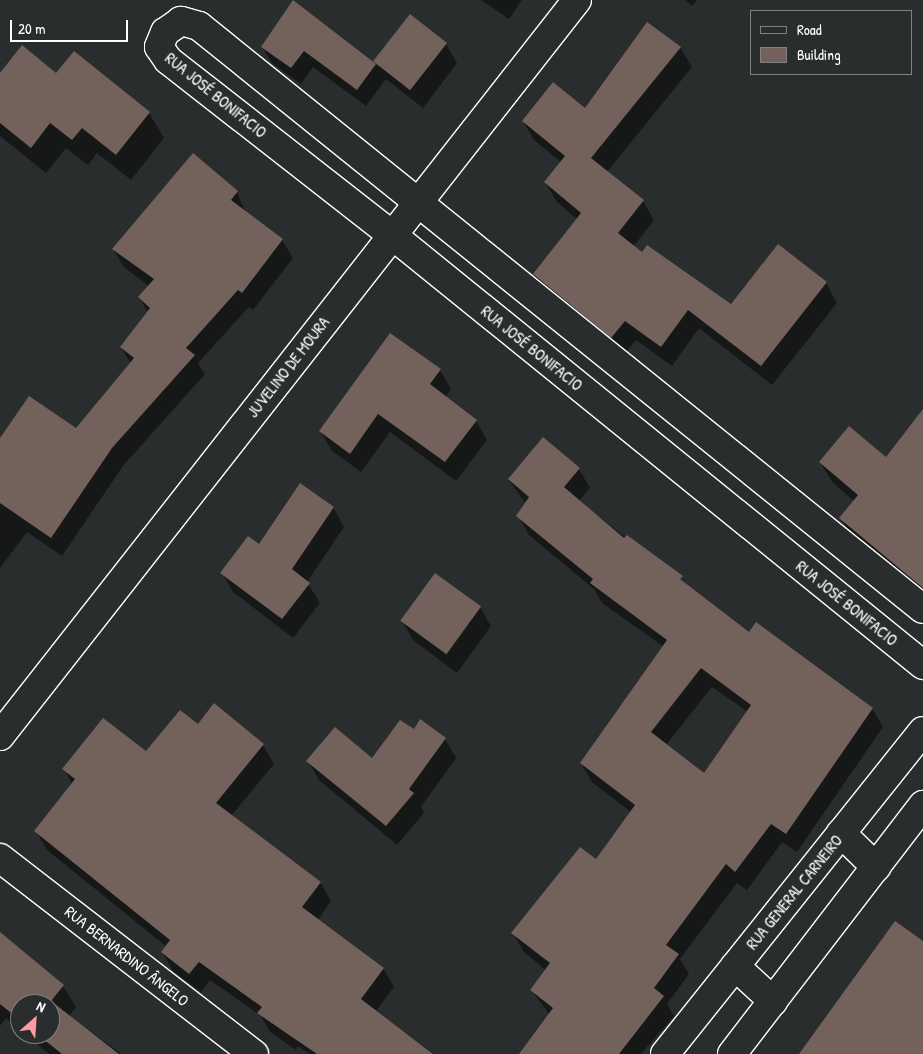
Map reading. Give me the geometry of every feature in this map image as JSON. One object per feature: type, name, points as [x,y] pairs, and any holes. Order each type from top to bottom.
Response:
[{"type":"street","name":"JUVELINO DE MOURA","points":[[0,736],[391,234],[577,0]]},
{"type":"street","name":"RUA JOSÉ BONIFACIO","points":[[923,609],[416,204],[199,26],[181,22],[165,32],[159,47],[168,60],[391,234],[923,665]]},
{"type":"street","name":"RUA GENERAL CARNEIRO","points":[[665,1054],[923,731]]},
{"type":"street","points":[[732,1054],[923,805]]},
{"type":"street","points":[[841,833],[876,867]]},
{"type":"street","name":"RUA BERNARDINO ÂNGELO","points":[[0,858],[254,1054]]},
{"type":"street","points":[[735,966],[772,1001]]},
{"type":"building","points":[[293,0],[376,64],[357,90],[304,51],[291,68],[261,47]]},
{"type":"building","points":[[410,14],[447,43],[410,90],[373,61]]},
{"type":"building","points":[[647,22],[681,47],[591,158],[644,200],[618,233],[642,252],[647,245],[731,304],[778,244],[827,282],[761,366],[688,310],[661,347],[625,321],[611,338],[533,274],[581,213],[544,182],[565,156],[522,121],[553,82],[585,108]]},
{"type":"building","points":[[22,45],[56,73],[74,51],[150,112],[116,155],[82,128],[72,140],[50,123],[31,148],[0,123],[0,73]]},
{"type":"building","points":[[193,153],[238,191],[231,200],[283,239],[242,293],[238,290],[186,348],[195,355],[112,448],[51,538],[0,503],[0,438],[29,396],[76,428],[134,358],[120,347],[150,308],[138,297],[154,279],[112,249]]},
{"type":"building","points":[[390,333],[441,369],[430,384],[477,420],[445,462],[378,414],[350,454],[319,431]]},
{"type":"building","points":[[923,409],[923,588],[839,518],[858,495],[819,462],[849,426],[886,457]]},
{"type":"building","points":[[543,437],[580,468],[564,487],[624,538],[627,535],[683,576],[680,579],[749,632],[756,622],[873,708],[786,834],[771,824],[735,872],[726,864],[666,945],[679,954],[654,988],[664,996],[619,1054],[519,1054],[553,1008],[530,990],[550,963],[511,933],[580,847],[596,859],[635,805],[580,763],[667,640],[590,583],[593,579],[516,516],[529,497],[508,479]],"holes":[[[701,668],[751,705],[704,773],[651,732]]]},
{"type":"building","points":[[300,483],[334,507],[292,569],[310,583],[282,619],[220,573],[248,536],[259,544]]},
{"type":"building","points":[[435,573],[481,607],[446,654],[400,621]]},
{"type":"building","points":[[214,703],[264,744],[216,803],[321,882],[302,907],[384,968],[361,999],[433,1054],[317,1054],[257,1013],[262,1007],[199,962],[189,974],[161,952],[170,940],[34,831],[75,779],[62,769],[103,718],[146,751],[180,710],[198,724]]},
{"type":"building","points":[[420,719],[446,738],[409,789],[414,793],[386,826],[306,761],[335,727],[372,758],[400,720],[414,729]]},
{"type":"building","points":[[895,921],[923,941],[923,1054],[799,1054]]},
{"type":"building","points":[[0,932],[64,985],[57,994],[10,994],[10,1012],[0,1004]]},
{"type":"building","points":[[60,1008],[119,1054],[62,1054],[50,1044],[60,1044]]}]
